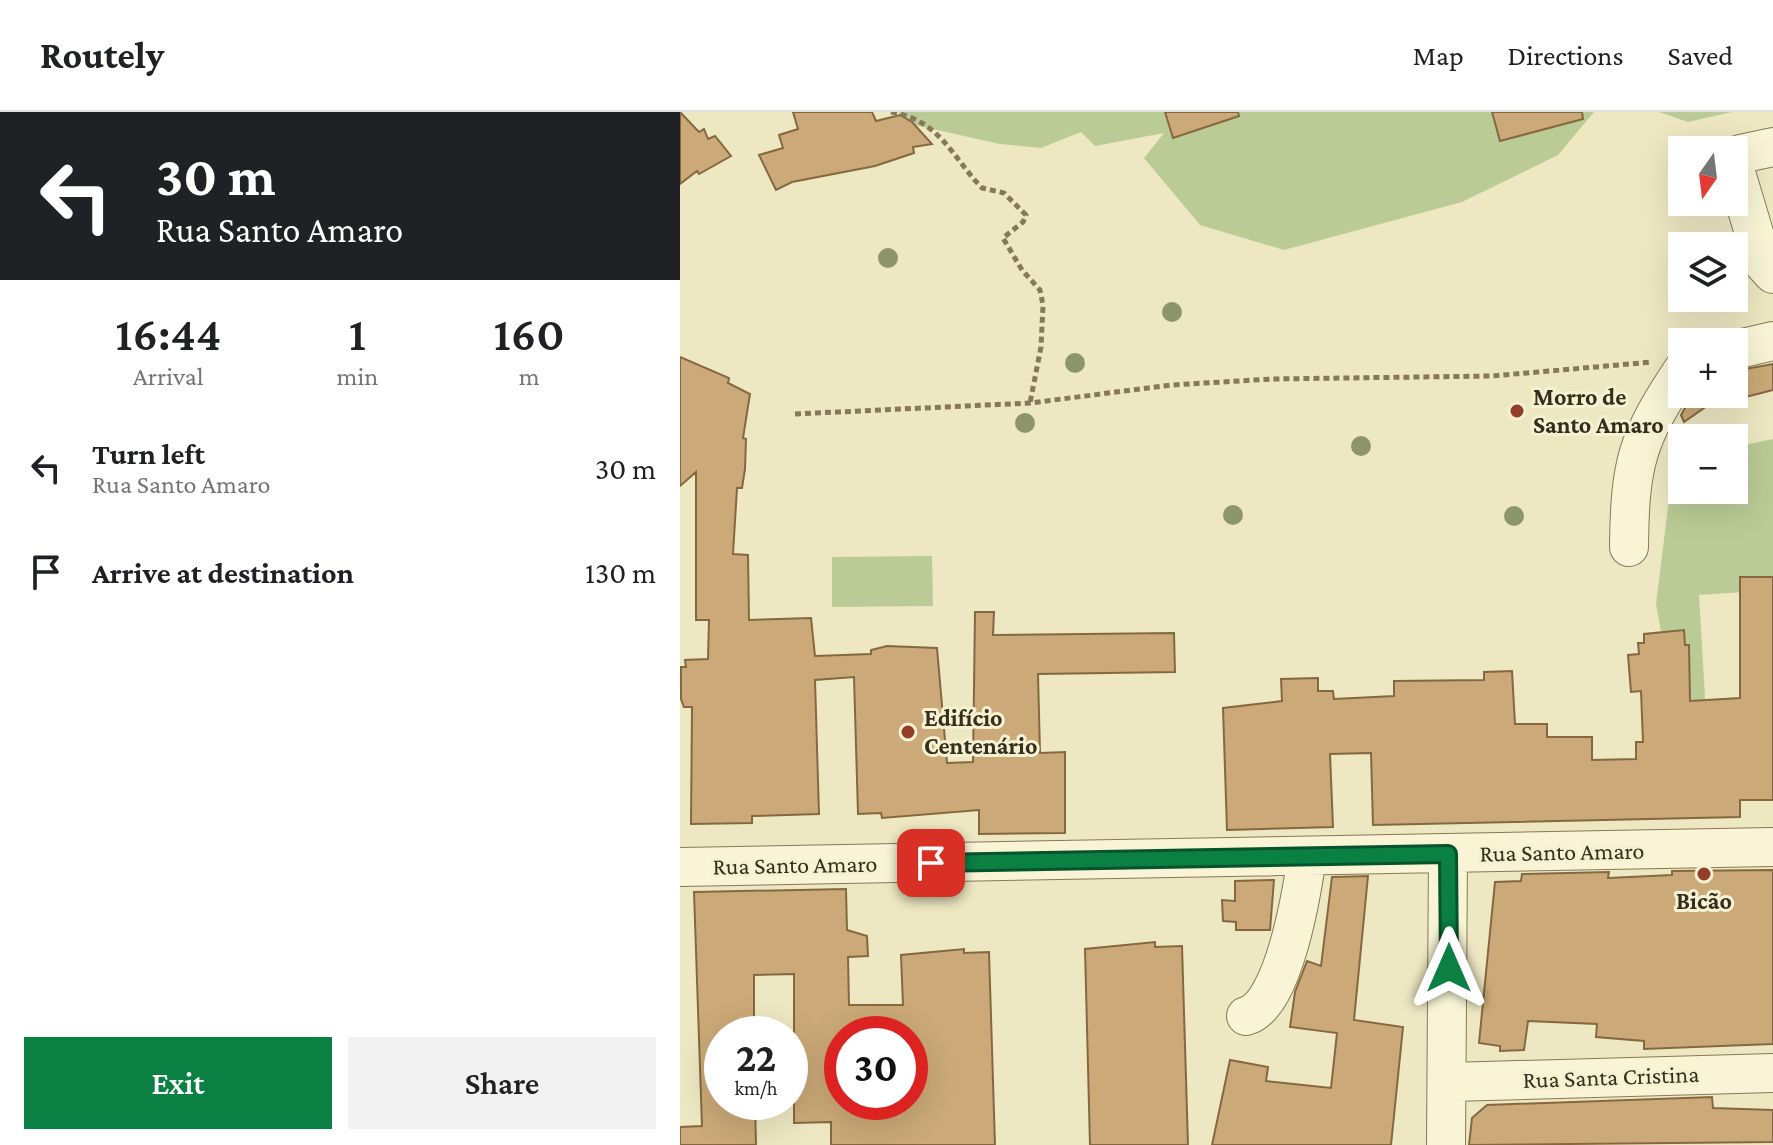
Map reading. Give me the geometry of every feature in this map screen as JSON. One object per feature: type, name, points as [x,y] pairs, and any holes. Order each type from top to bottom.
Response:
[{"type":"street","points":[[1748,152],[1773,147]]},
{"type":"street","points":[[1748,212],[1763,263],[1773,274]]},
{"type":"street","points":[[1748,347],[1773,341]]},
{"type":"street","points":[[1629,547],[1630,480],[1640,444],[1668,381]]},
{"type":"street","name":"Rua Santo Amaro","points":[[680,867],[1773,847]]},
{"type":"street","points":[[1446,1145],[1450,1082],[1448,854]]},
{"type":"street","points":[[1246,1016],[1258,1010],[1285,962],[1298,916],[1307,857]]},
{"type":"street","name":"Rua Santa Cristina","points":[[1450,1082],[1773,1073]]},
{"type":"path","points":[[894,112],[931,130],[951,146],[979,185],[1004,193],[1026,215],[1023,222],[1003,238],[1022,270],[1040,290],[1043,305],[1041,347],[1030,403]]},
{"type":"path","points":[[795,414],[1030,403],[1172,385],[1272,379],[1492,376],[1668,366]]},
{"type":"green space","points":[[899,112],[1492,112],[1501,141],[1558,125],[1555,112],[1594,112],[1558,155],[1462,202],[1284,250],[1200,225],[1144,158],[1164,133],[1095,146],[1081,132],[1041,148],[1000,144],[901,122]]},
{"type":"green space","points":[[1659,112],[1732,112],[1688,122]]},
{"type":"green space","points":[[1773,439],[1773,590],[1699,595],[1706,714],[1680,735],[1656,604],[1668,504],[1748,504],[1748,444]]},
{"type":"green space","points":[[932,556],[933,606],[832,607],[832,557]]},
{"type":"building","points":[[680,112],[699,132],[704,129],[708,139],[715,136],[731,156],[699,174],[697,171],[680,184]]},
{"type":"building","points":[[793,112],[872,112],[876,121],[900,115],[912,122],[932,144],[913,147],[914,153],[875,166],[792,182],[776,190],[759,155],[783,148],[779,135],[798,129]]},
{"type":"building","points":[[1165,112],[1238,112],[1239,116],[1173,138]]},
{"type":"building","points":[[1492,112],[1582,112],[1583,119],[1500,141]]},
{"type":"building","points":[[680,357],[729,378],[728,383],[750,394],[743,438],[746,439],[745,469],[742,488],[737,488],[733,554],[748,555],[749,620],[811,618],[815,656],[871,654],[871,650],[887,646],[937,648],[947,763],[973,762],[975,612],[994,612],[993,635],[1174,633],[1175,672],[1038,674],[1040,753],[1065,752],[1065,833],[979,834],[979,810],[882,818],[881,813],[858,814],[854,677],[815,680],[819,814],[752,816],[752,823],[691,824],[692,707],[684,707],[681,699],[681,667],[686,667],[685,660],[708,659],[709,620],[696,620],[696,472],[680,486]]},
{"type":"building","points":[[1773,364],[1773,390],[1748,396],[1748,368]]},
{"type":"building","points":[[1685,408],[1704,408],[1684,422],[1681,415]]},
{"type":"building","points":[[1740,577],[1773,577],[1773,800],[1740,800],[1740,817],[1373,825],[1371,753],[1330,754],[1333,827],[1227,830],[1223,708],[1282,701],[1281,679],[1318,678],[1318,691],[1333,691],[1334,699],[1394,696],[1394,681],[1484,680],[1484,672],[1512,671],[1515,724],[1547,724],[1547,737],[1592,737],[1592,760],[1636,759],[1636,742],[1643,742],[1641,691],[1631,692],[1628,655],[1639,654],[1638,643],[1644,643],[1644,634],[1684,630],[1685,645],[1689,645],[1690,701],[1740,698]]},
{"type":"building","points":[[1773,870],[1773,1044],[1644,1049],[1644,1041],[1596,1037],[1597,1024],[1528,1021],[1524,1050],[1500,1051],[1500,1046],[1479,1043],[1495,882],[1521,881],[1522,874],[1609,872],[1608,878],[1672,875],[1672,871]]},
{"type":"building","points":[[1368,876],[1354,1020],[1403,1027],[1391,1145],[1212,1145],[1230,1060],[1268,1067],[1266,1081],[1331,1088],[1337,1033],[1290,1027],[1295,992],[1307,961],[1321,966],[1332,877]]},
{"type":"building","points":[[1274,880],[1270,930],[1236,930],[1236,922],[1223,921],[1222,900],[1235,901],[1235,881]]},
{"type":"building","points":[[846,889],[847,930],[867,936],[868,956],[848,957],[849,1005],[903,1005],[901,955],[964,949],[964,953],[989,952],[995,1145],[831,1145],[831,1122],[794,1123],[794,1120],[808,1120],[808,1016],[794,1016],[794,974],[754,975],[754,1016],[704,1016],[704,1120],[755,1120],[756,1145],[680,1145],[680,1127],[702,1126],[694,892]]},
{"type":"building","points":[[1155,942],[1155,947],[1182,946],[1188,1145],[1090,1145],[1085,949]]},
{"type":"building","points":[[1712,1097],[1713,1108],[1773,1110],[1773,1142],[1469,1145],[1472,1118],[1487,1105]]},
{"type":"place","name":"Morro de Santo Amaro","points":[[1517,411]]},
{"type":"place","name":"Edifício Centenário","points":[[908,732]]},
{"type":"place","name":"Bicão","points":[[1704,874]]},
{"type":"route","points":[[931,863],[1448,854],[1449,968]]}]
